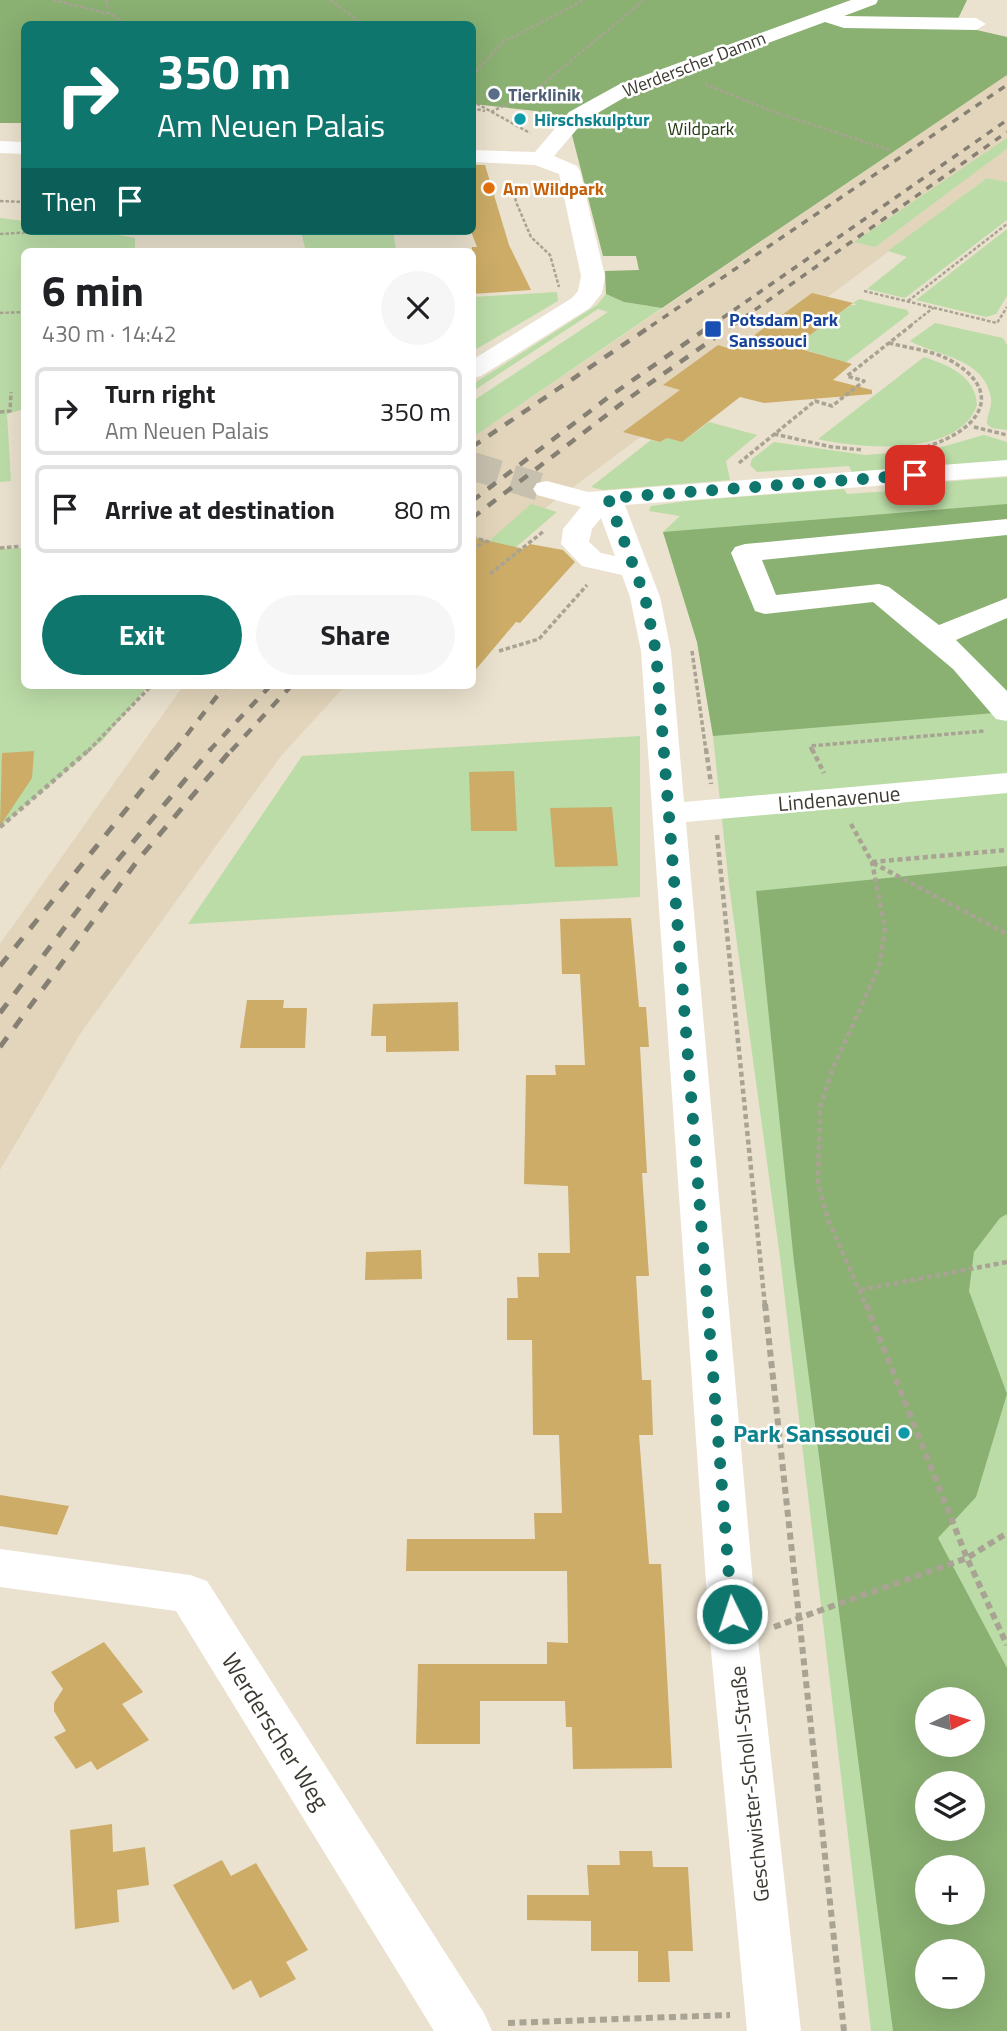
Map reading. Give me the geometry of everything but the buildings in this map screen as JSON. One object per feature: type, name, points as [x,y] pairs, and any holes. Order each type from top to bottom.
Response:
[{"type":"street","name":"Werderscher Damm","points":[[546,152],[567,121],[591,106],[822,15],[869,0]]},
{"type":"street","points":[[822,15],[844,22],[976,24]]},
{"type":"street","points":[[0,147],[21,148]]},
{"type":"street","points":[[476,156],[546,152],[569,171],[575,187],[593,276],[590,293],[566,315],[476,369]]},
{"type":"street","points":[[547,489],[587,500],[1007,468]]},
{"type":"street","points":[[608,498],[581,521],[574,532],[575,544],[592,560],[634,569]]},
{"type":"street","name":"Geschwister-Scholl-Straße","points":[[608,498],[645,597],[656,652],[734,1640],[773,2022]]},
{"type":"street","points":[[1000,721],[975,672],[937,637],[879,593],[765,605],[745,553],[1007,527]]},
{"type":"street","points":[[937,637],[1007,607]]},
{"type":"street","name":"Lindenavenue","points":[[670,813],[1007,783]]},
{"type":"street","name":"Werderscher Weg","points":[[0,1568],[190,1594],[463,2028]]},
{"type":"path","points":[[53,0],[110,14],[122,21]]},
{"type":"path","points":[[106,0],[110,14]]},
{"type":"path","points":[[330,0],[358,21]]},
{"type":"path","points":[[476,72],[503,42],[584,0]]},
{"type":"path","points":[[476,109],[491,111],[537,89],[645,0]]},
{"type":"path","points":[[674,72],[771,111],[889,150]]},
{"type":"path","points":[[476,103],[491,111],[546,152]]},
{"type":"path","points":[[0,201],[21,202]]},
{"type":"path","points":[[908,302],[1007,224]]},
{"type":"path","points":[[0,234],[21,233]]},
{"type":"path","points":[[864,291],[1007,324]]},
{"type":"path","points":[[751,452],[815,401],[832,406],[854,389],[864,381],[847,376],[933,307]]},
{"type":"path","points":[[997,323],[1007,307]]},
{"type":"path","points":[[0,313],[21,312]]},
{"type":"path","points":[[888,343],[947,359],[970,374],[983,392],[984,411],[973,427],[954,438],[922,447]]},
{"type":"path","points":[[0,412],[10,411],[11,392]]},
{"type":"path","points":[[973,427],[1007,435]]},
{"type":"path","points":[[774,434],[832,447],[867,450]]},
{"type":"path","points":[[490,574],[548,528]]},
{"type":"path","points":[[476,539],[487,541],[476,548]]},
{"type":"path","points":[[0,548],[21,546]]},
{"type":"path","points":[[499,651],[539,639],[585,586],[634,569]]},
{"type":"path","points":[[690,646],[714,809],[797,1619],[844,2031]]},
{"type":"path","points":[[0,827],[97,743],[149,689]]},
{"type":"path","points":[[1000,721],[810,746],[872,862],[885,928],[879,967],[834,1066],[820,1107],[818,1184],[828,1219],[860,1290],[967,1558],[1007,1645]]},
{"type":"path","points":[[872,862],[1007,850]]},
{"type":"path","points":[[872,862],[1007,934]]},
{"type":"path","points":[[860,1290],[1007,1262]]},
{"type":"path","points":[[734,1640],[967,1558],[1007,1533]]},
{"type":"path","points":[[463,2028],[773,2022]]},
{"type":"shaded area","points":[[1007,75],[1007,182],[987,178],[476,560],[476,435]]},
{"type":"shaded area","points":[[181,689],[342,689],[281,756],[80,1034],[0,1170],[0,944]]},
{"type":"green space","name":"Wildpark","points":[[0,0],[967,0],[955,25],[1007,37],[1007,75],[662,308],[624,302],[606,294],[605,271],[639,270],[636,256],[603,256],[572,135],[536,111],[476,104],[476,21],[21,21],[21,123],[0,123]]},
{"type":"green space","points":[[1007,138],[1007,148],[1004,151],[875,247],[854,242]]},
{"type":"green space","points":[[987,178],[1007,182],[1007,220],[905,298],[867,289],[907,257],[888,251]]},
{"type":"green space","points":[[0,218],[21,221],[21,235],[119,235],[135,238],[135,248],[21,248],[21,410],[7,414],[11,481],[0,482]]},
{"type":"green space","points":[[1007,229],[1007,296],[996,314],[986,317],[916,300]]},
{"type":"green space","points":[[302,235],[394,235],[396,248],[305,248]]},
{"type":"green space","points":[[557,292],[558,301],[476,349],[476,297]]},
{"type":"green space","points":[[606,294],[624,302],[662,308],[476,435],[476,399],[608,312],[598,309],[476,389],[476,382],[597,305]]},
{"type":"green space","points":[[859,299],[907,310],[909,314],[845,363],[795,346],[851,305],[857,305],[853,303]]},
{"type":"green space","points":[[935,323],[1003,338],[1007,345],[1007,430],[992,428],[987,424],[991,398],[980,374],[958,360],[910,341]]},
{"type":"green space","points":[[924,357],[951,368],[972,386],[977,405],[967,422],[951,434],[907,445],[858,445],[818,439]]},
{"type":"green space","points":[[709,422],[757,435],[726,461],[730,480],[603,490],[591,487],[651,440],[660,442],[667,438],[682,442]]},
{"type":"green space","points":[[984,435],[1007,442],[1007,461],[852,472],[849,466],[757,472],[750,465],[752,459],[774,442],[865,455],[931,450]]},
{"type":"green space","name":"Park Sanssouci","points":[[1007,477],[1007,2031],[871,2031],[780,1257],[729,885],[713,736],[697,642],[663,532],[680,516],[649,511],[651,506],[687,501],[844,489],[847,494],[904,490],[902,485]]},
{"type":"green space","points":[[531,504],[557,512],[476,581],[476,552]]},
{"type":"green space","points":[[1007,504],[1007,712],[713,736],[697,642],[663,532]]},
{"type":"green space","points":[[21,548],[21,689],[145,689],[102,741],[0,827],[0,549]]},
{"type":"green space","points":[[640,736],[640,897],[188,924],[302,756]]},
{"type":"green space","points":[[1007,866],[1007,1214],[1000,1218],[974,1252],[969,1291],[1007,1394],[976,1497],[938,1538],[1007,1668],[1007,2031],[893,2031],[794,1262],[756,891]]},
{"type":"tunnel","points":[[476,467],[547,489]]},
{"type":"railway","points":[[651,326],[1007,85]]},
{"type":"railway","points":[[711,326],[1007,120]]},
{"type":"railway","points":[[732,326],[1007,132]]},
{"type":"railway","points":[[476,444],[654,324]]},
{"type":"railway","points":[[476,498],[610,396],[713,324]]},
{"type":"railway","points":[[476,515],[625,401],[734,324]]},
{"type":"railway","points":[[174,751],[223,689]]},
{"type":"railway","points":[[209,751],[267,689]]},
{"type":"railway","points":[[231,751],[288,689]]},
{"type":"railway","points":[[0,966],[175,749]]},
{"type":"railway","points":[[0,1013],[96,886],[211,749]]},
{"type":"railway","points":[[0,1047],[138,860],[232,749]]},
{"type":"place","name":"Tierklinik","points":[[494,94]]},
{"type":"place","name":"Hirschskulptur","points":[[520,119]]},
{"type":"place","name":"Am Wildpark","points":[[489,188]]},
{"type":"place","name":"Potsdam Park Sanssouci","points":[[713,329]]},
{"type":"place","name":"Park Sanssouci","points":[[904,1433]]},
{"type":"route","points":[[732,1614],[656,652],[645,597],[608,498],[915,475]]}]
